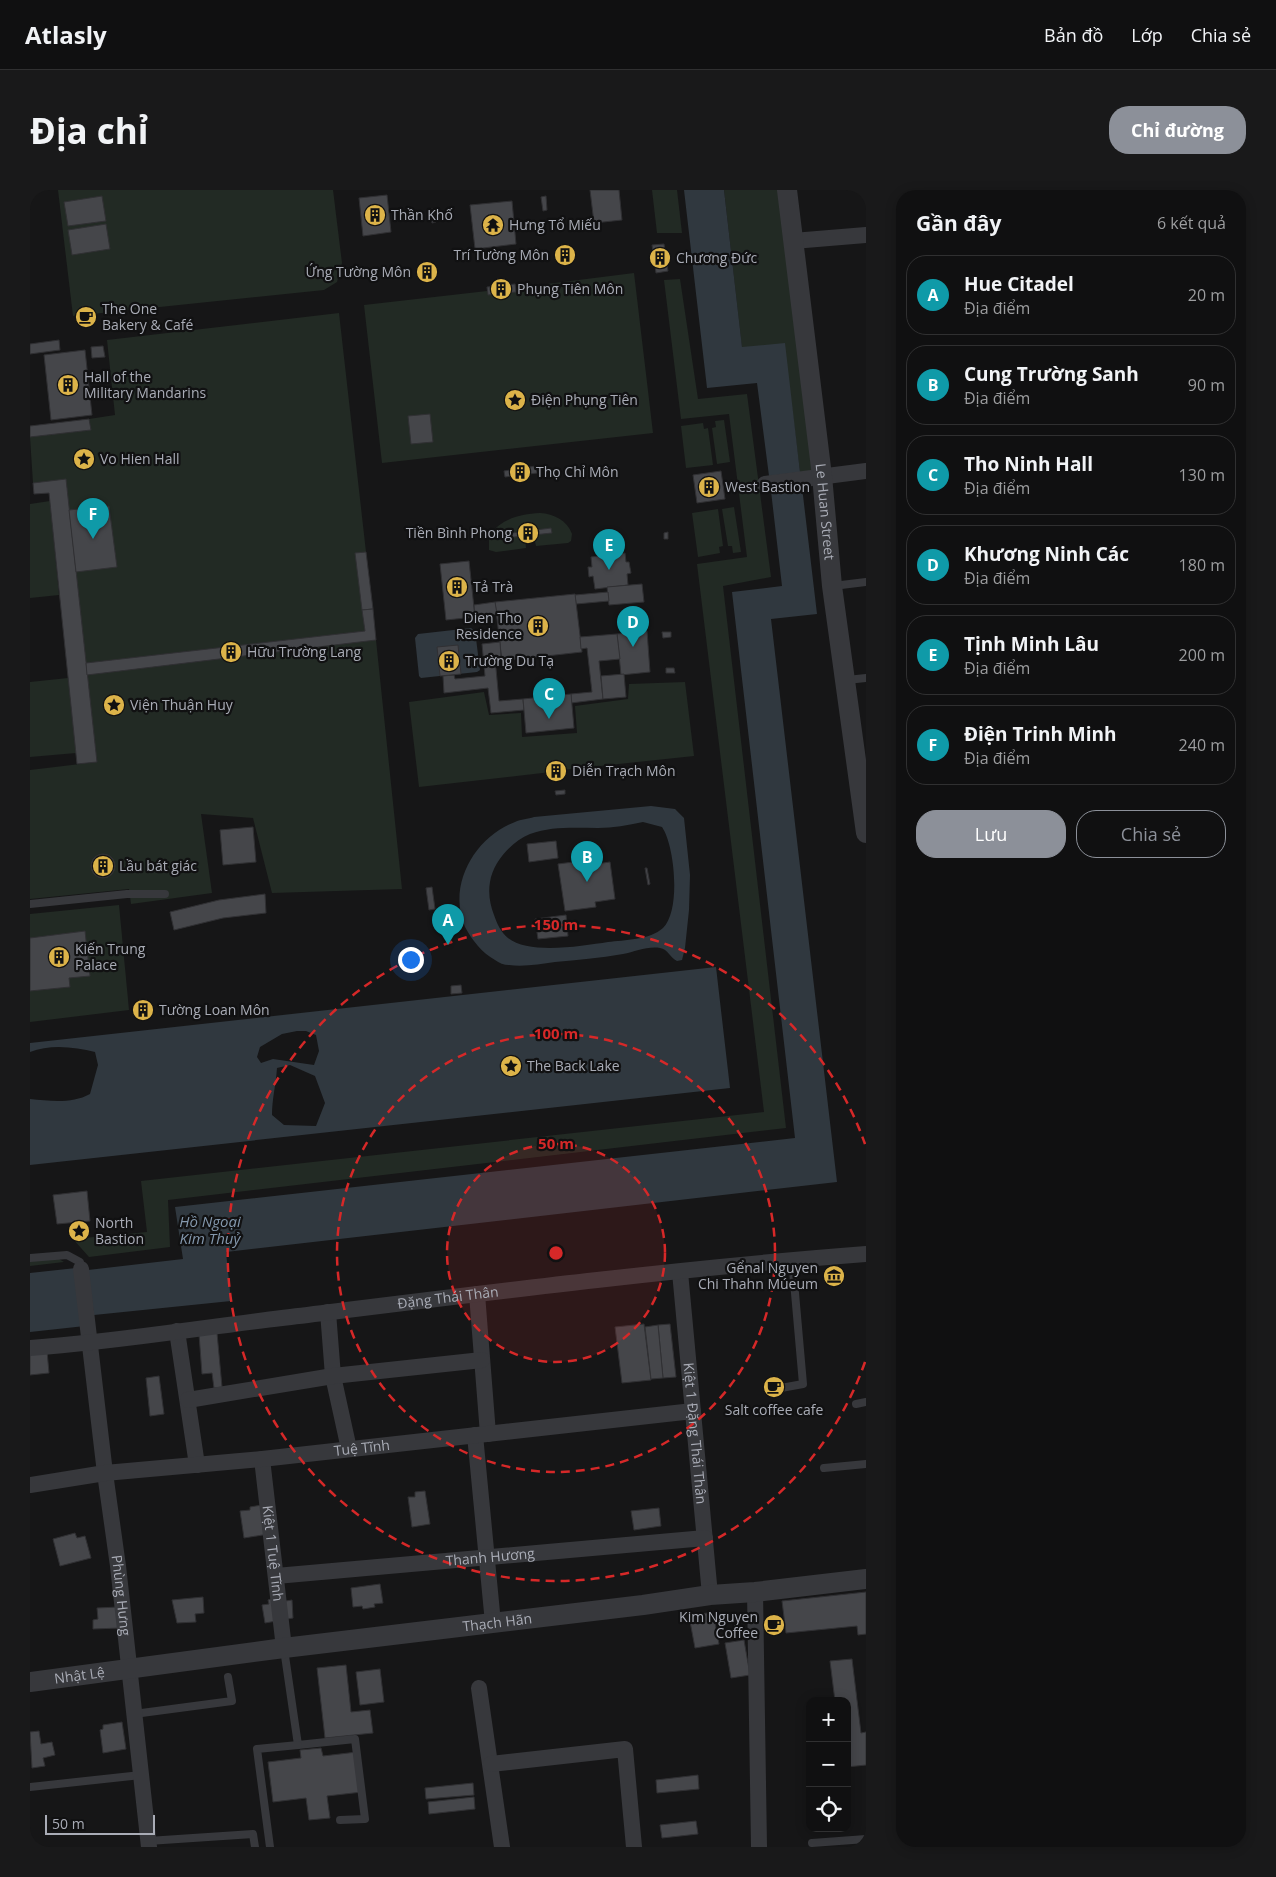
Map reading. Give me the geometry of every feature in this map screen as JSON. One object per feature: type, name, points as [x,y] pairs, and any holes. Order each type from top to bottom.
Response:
[{"type":"street","name":"Le Huan Street","points":[[787,190],[822,476],[832,586],[844,680],[860,752],[866,833]]},
{"type":"street","points":[[793,242],[866,235]]},
{"type":"street","points":[[765,484],[866,471]]},
{"type":"street","name":"Đặng Thái Thân","points":[[30,1348],[90,1344],[477,1294],[792,1259],[866,1254]]},
{"type":"street","name":"Phùng Hưng","points":[[82,1269],[105,1473],[118,1566],[148,1844]]},
{"type":"street","name":"Kiệt 1 Đặng Thái Thân","points":[[680,1272],[710,1595]]},
{"type":"street","points":[[477,1294],[482,1360],[481,1435],[486,1557],[492,1623]]},
{"type":"street","points":[[328,1312],[333,1376],[349,1449]]},
{"type":"street","points":[[177,1332],[197,1465]]},
{"type":"street","points":[[188,1400],[333,1376],[482,1360]]},
{"type":"street","name":"Tuệ Tĩnh","points":[[30,1485],[105,1473],[262,1459],[693,1411]]},
{"type":"street","name":"Kiệt 1 Tuệ Tĩnh","points":[[262,1459],[284,1648]]},
{"type":"street","points":[[30,1480],[30,1485]]},
{"type":"street","name":"Thanh Hương","points":[[276,1576],[705,1538]]},
{"type":"street","name":"Thạch Hãn","points":[[129,1670],[284,1648],[643,1605],[710,1595],[754,1592],[866,1579]]},
{"type":"street","points":[[754,1592],[759,1847]]},
{"type":"street","name":"Nhật Lệ","points":[[30,1682],[129,1670]]},
{"type":"street","points":[[479,1688],[502,1847]]},
{"type":"street","points":[[490,1764],[625,1748],[631,1846]]},
{"type":"lane","points":[[832,586],[866,582]]},
{"type":"lane","points":[[844,680],[866,678]]},
{"type":"lane","points":[[30,904],[127,894],[165,894]]},
{"type":"lane","points":[[30,1258],[67,1255],[80,1262],[82,1269]]},
{"type":"lane","points":[[781,1388],[803,1384],[792,1259]]},
{"type":"lane","points":[[856,1404],[866,1402]]},
{"type":"lane","points":[[824,1468],[866,1464]]},
{"type":"lane","points":[[284,1648],[298,1745]]},
{"type":"lane","points":[[134,1714],[232,1701],[228,1677]]},
{"type":"lane","points":[[270,1847],[257,1749],[356,1739],[365,1819],[340,1820]]},
{"type":"lane","points":[[30,1787],[141,1775]]},
{"type":"lane","points":[[148,1844],[252,1834],[255,1847]]},
{"type":"lane","points":[[812,1843],[840,1844],[866,1839]]},
{"type":"shaded area","points":[[58,190],[333,190],[342,263],[337,282],[324,290],[73,316]]},
{"type":"shaded area","points":[[652,190],[677,190],[682,233],[657,233]]},
{"type":"shaded area","points":[[724,190],[782,190],[819,470],[800,472],[784,344],[742,348]]},
{"type":"shaded area","points":[[634,273],[653,433],[382,463],[364,305],[487,291],[488,295],[516,291],[515,288]]},
{"type":"shaded area","points":[[680,279],[698,399],[747,394],[771,577],[723,586],[786,1128],[168,1200],[170,1247],[89,1257],[73,1239],[147,1232],[141,1181],[764,1112],[697,564],[747,557],[729,414],[681,419],[664,280]]},
{"type":"shaded area","points":[[339,313],[366,552],[356,553],[365,631],[86,663],[66,480],[33,483],[30,437],[91,429],[89,419],[115,415],[107,340]]},
{"type":"shaded area","points":[[724,420],[730,462],[717,464],[712,428],[716,427],[715,421]]},
{"type":"shaded area","points":[[703,423],[704,429],[708,428],[713,465],[686,468],[681,426]]},
{"type":"shaded area","points":[[50,501],[59,595],[30,598],[30,504]]},
{"type":"shaded area","points":[[734,507],[741,552],[733,553],[732,546],[728,546],[722,509]]},
{"type":"shaded area","points":[[718,509],[723,546],[719,547],[720,553],[698,557],[692,513]]},
{"type":"shaded area","points":[[540,513],[555,516],[563,521],[572,534],[571,541],[568,543],[536,546],[534,537],[525,538],[526,548],[496,552],[489,550],[489,535],[499,525],[518,516]],"holes":[[[551,533],[505,538],[504,534]]]},
{"type":"shaded area","points":[[376,640],[402,889],[272,893],[253,818],[201,814],[212,893],[131,904],[129,889],[30,899],[30,770],[97,762],[87,675]]},
{"type":"shaded area","points":[[68,678],[76,753],[30,757],[30,682]]},
{"type":"shaded area","points":[[685,682],[694,756],[562,770],[562,768],[551,769],[551,772],[419,787],[409,702],[484,692],[489,715],[521,713],[522,737],[577,733],[575,706],[628,699],[629,684]]},
{"type":"shaded area","points":[[119,905],[129,1010],[30,1022],[30,914]]},
{"type":"shaded area","points":[[59,1259],[64,1262],[30,1266],[30,1261]]},
{"type":"water","points":[[684,190],[724,190],[742,347],[785,343],[800,472],[769,476],[757,383],[707,388]]},
{"type":"water","name":"Hồ Ngoại Kim Thuỷ","points":[[802,487],[817,614],[771,619],[837,1182],[226,1252],[231,1301],[94,1315],[88,1270],[183,1259],[175,1207],[795,1138],[732,592],[782,586],[771,491]]},
{"type":"water","points":[[471,628],[475,631],[480,670],[477,672],[421,678],[419,676],[415,638],[418,634]]},
{"type":"water","points":[[651,806],[675,809],[684,818],[690,875],[689,910],[682,960],[677,961],[660,948],[646,948],[597,958],[515,966],[500,963],[482,950],[465,927],[460,911],[462,879],[468,864],[488,839],[501,829],[515,822],[534,817]],"holes":[[[643,822],[662,827],[667,836],[673,863],[674,894],[669,920],[658,932],[629,940],[570,947],[542,948],[517,943],[508,938],[501,930],[490,903],[490,882],[499,860],[516,842],[538,831],[555,829],[598,828]]]},
{"type":"water","name":"The Back Lake","points":[[716,967],[730,1088],[30,1165],[30,1099],[68,1101],[90,1094],[98,1065],[95,1052],[62,1047],[38,1049],[30,1052],[30,1043]],"holes":[[[306,1031],[316,1035],[319,1051],[314,1065],[273,1059],[261,1063],[257,1057],[260,1047],[282,1034]],[[290,1065],[315,1076],[325,1103],[316,1126],[284,1125],[272,1115],[277,1068]]]},
{"type":"water","points":[[76,1268],[85,1326],[30,1332],[30,1273]]},
{"type":"building","points":[[590,190],[619,190],[622,220],[594,223]]},
{"type":"building","name":"Thần Khố","points":[[387,195],[391,232],[363,236],[359,198]]},
{"type":"building","points":[[102,196],[106,221],[68,226],[64,202]]},
{"type":"building","points":[[546,196],[547,210],[543,211],[541,197]]},
{"type":"building","name":"Hưng Tổ Miếu","points":[[512,201],[516,244],[475,249],[470,205]]},
{"type":"building","points":[[430,209],[434,209],[436,222],[432,223]]},
{"type":"building","points":[[106,224],[110,249],[72,255],[68,230]]},
{"type":"building","name":"Chương Đức","points":[[664,244],[668,271],[656,273],[652,245]]},
{"type":"building","name":"Trí Tường Môn","points":[[572,252],[572,257],[559,259],[558,253]]},
{"type":"building","name":"Ứng Tường Môn","points":[[433,268],[434,274],[421,275],[420,270]]},
{"type":"building","name":"Phụng Tiên Môn","points":[[515,284],[516,292],[488,295],[487,287]]},
{"type":"building","points":[[59,340],[60,350],[30,354],[30,344]]},
{"type":"building","points":[[103,346],[105,357],[92,358],[91,347]]},
{"type":"building","name":"Hall of the Military Mandarins","points":[[85,350],[92,415],[51,420],[44,355]]},
{"type":"building","points":[[430,414],[433,442],[411,444],[408,416]]},
{"type":"building","points":[[89,419],[91,430],[30,437],[30,426]]},
{"type":"building","name":"Thọ Chỉ Môn","points":[[536,466],[537,473],[505,477],[504,471]]},
{"type":"building","name":"West Bastion","points":[[721,471],[725,499],[697,503],[693,475]]},
{"type":"building","points":[[66,479],[97,762],[77,764],[49,493],[34,494],[33,483]]},
{"type":"building","points":[[109,506],[117,567],[76,572],[69,510]]},
{"type":"building","name":"Tiền Bình Phong","points":[[551,528],[552,533],[505,538],[504,534]]},
{"type":"building","points":[[668,532],[668,539],[664,539],[664,533]]},
{"type":"building","name":"Hữu Trường Lang","points":[[366,552],[373,609],[362,610],[355,553]]},
{"type":"building","points":[[625,553],[626,562],[629,562],[631,573],[627,574],[628,585],[595,589],[593,576],[589,577],[588,567],[592,567],[591,557]]},
{"type":"building","name":"Tả Trà","points":[[469,561],[475,617],[446,620],[440,564]]},
{"type":"building","points":[[642,584],[644,602],[609,605],[607,587]]},
{"type":"building","points":[[608,592],[609,601],[576,604],[575,595]]},
{"type":"building","name":"Dien Tho Residence","points":[[575,594],[582,652],[502,661],[495,602]]},
{"type":"building","points":[[495,602],[497,614],[475,617],[474,605]]},
{"type":"building","name":"Hữu Trường Lang","points":[[373,609],[376,640],[87,675],[86,663],[365,631],[362,610]]},
{"type":"building","points":[[647,631],[650,672],[621,675],[617,634]]},
{"type":"building","points":[[662,632],[671,632],[671,637],[663,638]]},
{"type":"building","points":[[617,634],[620,659],[599,661],[603,699],[571,703],[571,694],[592,692],[587,648],[581,649],[580,637]]},
{"type":"building","points":[[500,642],[501,657],[495,658],[499,701],[523,699],[524,710],[491,713],[488,688],[444,693],[443,676],[454,675],[455,679],[485,676],[482,644]]},
{"type":"building","name":"Trường Du Tạ","points":[[458,645],[461,674],[440,676],[437,647]]},
{"type":"building","points":[[666,668],[674,668],[675,673],[666,673]]},
{"type":"building","points":[[624,674],[626,697],[603,699],[601,676]]},
{"type":"building","points":[[571,694],[574,728],[526,733],[523,699]]},
{"type":"building","points":[[562,761],[562,763],[549,764],[549,763]]},
{"type":"building","name":"Diễn Trạch Môn","points":[[562,768],[562,773],[551,774],[550,769]]},
{"type":"building","points":[[565,790],[565,794],[556,795],[555,791]]},
{"type":"building","points":[[253,827],[256,862],[223,865],[220,830]]},
{"type":"building","points":[[556,841],[558,858],[529,862],[527,844]]},
{"type":"building","name":"Lầu bát giác","points":[[103,854],[111,858],[115,866],[111,874],[103,878],[95,874],[91,866],[95,858]]},
{"type":"building","points":[[589,860],[589,865],[610,862],[615,899],[595,902],[596,907],[565,911],[558,864]]},
{"type":"building","points":[[645,868],[647,868],[650,884],[648,885]]},
{"type":"building","points":[[432,887],[435,909],[429,910],[426,888]]},
{"type":"building","points":[[265,894],[266,913],[223,918],[174,930],[170,912],[219,900]]},
{"type":"building","points":[[566,915],[568,936],[538,939],[535,919]]},
{"type":"building","name":"Kiến Trung Palace","points":[[85,931],[90,976],[69,978],[70,987],[30,991],[30,938]]},
{"type":"building","points":[[461,985],[462,993],[451,994],[451,986]]},
{"type":"building","name":"Tường Loan Môn","points":[[147,1008],[147,1011],[139,1012],[138,1009]]},
{"type":"building","points":[[87,1191],[90,1221],[57,1224],[53,1195]]},
{"type":"building","points":[[644,1324],[651,1380],[622,1383],[615,1327]]},
{"type":"building","points":[[670,1324],[676,1377],[663,1378],[658,1325]]},
{"type":"building","points":[[658,1325],[663,1378],[651,1379],[645,1327]]},
{"type":"building","points":[[217,1333],[222,1387],[214,1388],[212,1373],[202,1374],[199,1334]]},
{"type":"building","points":[[47,1351],[49,1373],[30,1375],[30,1352]]},
{"type":"building","points":[[159,1376],[164,1414],[150,1416],[146,1378]]},
{"type":"building","points":[[425,1491],[430,1524],[412,1527],[408,1497],[415,1497],[415,1492]]},
{"type":"building","points":[[262,1505],[275,1533],[244,1538],[240,1511],[250,1510],[250,1507]]},
{"type":"building","points":[[659,1508],[661,1526],[634,1530],[631,1511]]},
{"type":"building","points":[[75,1533],[77,1538],[85,1536],[91,1558],[60,1566],[53,1539]]},
{"type":"building","points":[[380,1584],[383,1603],[374,1604],[375,1607],[363,1609],[362,1606],[353,1607],[351,1588]]},
{"type":"building","points":[[866,1592],[866,1634],[858,1635],[857,1626],[786,1633],[782,1601]]},
{"type":"building","points":[[203,1597],[204,1613],[195,1614],[196,1622],[177,1623],[172,1600]]},
{"type":"building","points":[[274,1598],[280,1602],[292,1600],[293,1618],[265,1623],[262,1605],[269,1604],[268,1600]]},
{"type":"building","points":[[118,1607],[120,1628],[93,1629],[93,1620],[98,1619],[97,1608]]},
{"type":"building","points":[[713,1612],[719,1644],[695,1648],[689,1616]]},
{"type":"building","points":[[744,1640],[750,1675],[731,1678],[725,1643]]},
{"type":"building","points":[[852,1659],[861,1733],[866,1732],[866,1765],[851,1767],[851,1697],[834,1697],[830,1661]]},
{"type":"building","points":[[346,1665],[351,1712],[370,1710],[373,1733],[325,1738],[317,1668]]},
{"type":"building","points":[[380,1669],[384,1702],[360,1705],[356,1672]]},
{"type":"building","points":[[122,1722],[126,1749],[103,1753],[100,1730],[103,1729],[103,1725]]},
{"type":"building","points":[[39,1731],[41,1744],[52,1742],[55,1755],[43,1758],[45,1766],[32,1768],[30,1732]]},
{"type":"building","points":[[321,1748],[323,1756],[357,1752],[362,1792],[327,1796],[330,1818],[309,1820],[306,1798],[273,1802],[268,1762],[301,1758],[300,1750]]},
{"type":"building","points":[[698,1775],[699,1789],[657,1793],[656,1780]]},
{"type":"building","points":[[473,1783],[474,1795],[426,1799],[425,1788]]},
{"type":"building","points":[[474,1797],[475,1809],[429,1814],[428,1802]]},
{"type":"building","points":[[696,1821],[698,1834],[662,1838],[660,1825]]},
{"type":"place","name":"Thần Khố","points":[[375,215]]},
{"type":"place","name":"Hưng Tổ Miếu","points":[[493,225]]},
{"type":"place","name":"Trí Tường Môn","points":[[565,255]]},
{"type":"place","name":"Chương Đức","points":[[660,258]]},
{"type":"place","name":"Ứng Tường Môn","points":[[427,272]]},
{"type":"place","name":"Phụng Tiên Môn","points":[[501,289]]},
{"type":"place","name":"The One Bakery & Café","points":[[86,317]]},
{"type":"place","name":"Hall of the Military Mandarins","points":[[68,385]]},
{"type":"place","name":"Điện Phụng Tiên","points":[[515,400]]},
{"type":"place","name":"Vo Hien Hall","points":[[84,459]]},
{"type":"place","name":"Thọ Chỉ Môn","points":[[520,472]]},
{"type":"place","name":"West Bastion","points":[[709,487]]},
{"type":"place","name":"Tiền Bình Phong","points":[[528,533]]},
{"type":"place","name":"Điện Trinh Minh","points":[[93,539]]},
{"type":"place","name":"Tịnh Minh Lâu","points":[[609,570]]},
{"type":"place","name":"Tả Trà","points":[[457,587]]},
{"type":"place","name":"Dien Tho Residence","points":[[538,626]]},
{"type":"place","name":"Khương Ninh Các","points":[[633,647]]},
{"type":"place","name":"Hữu Trường Lang","points":[[231,652]]},
{"type":"place","name":"Trường Du Tạ","points":[[449,661]]},
{"type":"place","name":"Viện Thuận Huy","points":[[114,705]]},
{"type":"place","name":"Tho Ninh Hall","points":[[549,719]]},
{"type":"place","name":"Diễn Trạch Môn","points":[[556,771]]},
{"type":"place","name":"Lầu bát giác","points":[[103,866]]},
{"type":"place","name":"Cung Trường Sanh","points":[[587,882]]},
{"type":"place","name":"Hue Citadel","points":[[448,945]]},
{"type":"place","name":"Kiến Trung Palace","points":[[59,957]]},
{"type":"place","name":"Tường Loan Môn","points":[[143,1010]]},
{"type":"place","name":"The Back Lake","points":[[511,1066]]},
{"type":"place","name":"North Bastion","points":[[79,1231]]},
{"type":"place","name":"Gểnal Nguyen Chi Thahn Múeum","points":[[834,1276]]},
{"type":"place","name":"Salt coffee cafe","points":[[774,1387]]},
{"type":"place","name":"Kim Nguyen Coffee","points":[[774,1625]]}]
